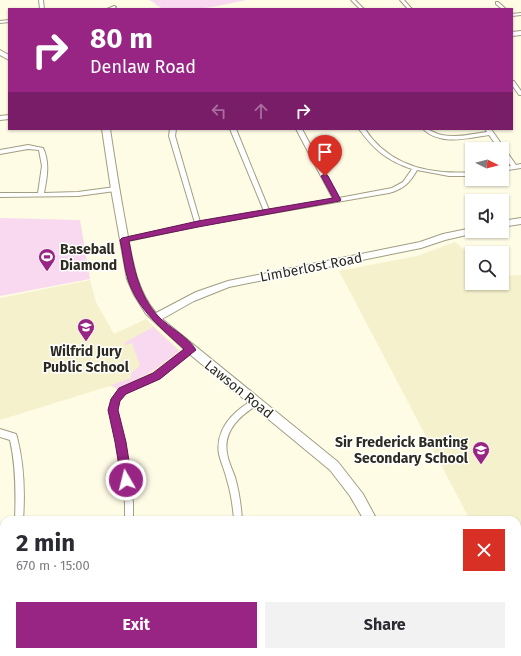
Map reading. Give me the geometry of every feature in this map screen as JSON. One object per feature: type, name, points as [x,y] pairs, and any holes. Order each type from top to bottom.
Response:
[{"type":"street","points":[[353,0],[361,8]]},
{"type":"street","points":[[402,0],[409,8]]},
{"type":"street","points":[[497,3],[503,8]]},
{"type":"street","points":[[513,83],[521,94]]},
{"type":"street","name":"Lawson Road","points":[[106,130],[124,240],[132,279],[139,295],[155,318],[191,350],[334,466],[348,482],[369,516]]},
{"type":"street","points":[[173,130],[172,136],[198,224]]},
{"type":"street","points":[[233,130],[267,212]]},
{"type":"street","points":[[300,130],[337,200]]},
{"type":"street","points":[[363,130],[373,144],[383,153],[416,169],[448,174],[465,174]]},
{"type":"street","points":[[427,130],[432,134],[445,138],[489,131],[497,142]]},
{"type":"street","points":[[0,152],[28,147],[41,149],[44,154],[45,177],[41,194]]},
{"type":"street","points":[[509,160],[514,167]]},
{"type":"street","points":[[509,168],[521,166]]},
{"type":"street","points":[[124,240],[198,224],[337,200],[401,187],[407,183],[416,169]]},
{"type":"street","points":[[0,194],[78,194],[115,189]]},
{"type":"street","points":[[509,223],[521,221]]},
{"type":"street","name":"Limberlost Road","points":[[155,318],[180,303],[209,290],[228,284],[415,246],[443,237],[465,232]]},
{"type":"street","points":[[130,516],[121,442],[113,410],[116,399],[123,391],[157,376],[191,350]]},
{"type":"street","points":[[238,516],[237,504],[223,454],[223,439],[228,425],[245,408],[256,402]]},
{"type":"street","points":[[0,433],[12,437],[16,449],[21,500],[19,516]]},
{"type":"shaded area","points":[[149,0],[246,0],[206,8],[163,8]]},
{"type":"shaded area","points":[[0,218],[80,220],[90,279],[0,296]]},
{"type":"shaded area","name":"Sir Frederick Banting Secondary School","points":[[455,242],[465,250],[465,290],[509,290],[509,276],[521,275],[521,516],[468,516],[339,271],[417,256]]},
{"type":"shaded area","name":"Wilfrid Jury Public School","points":[[90,280],[96,302],[114,334],[146,319],[181,351],[155,372],[118,390],[110,386],[0,420],[0,298]]},
{"type":"shaded area","points":[[153,327],[179,351],[154,370],[118,389],[111,385],[131,378],[131,373],[140,366],[132,343],[125,345],[124,343]]},
{"type":"place","name":"Baseball Diamond","points":[[47,272]]},
{"type":"place","name":"Wilfrid Jury Public School","points":[[86,342]]},
{"type":"place","name":"Sir Frederick Banting Secondary School","points":[[481,465]]},
{"type":"route","points":[[126,480],[121,442],[113,410],[116,399],[123,391],[157,376],[191,350],[155,318],[139,295],[132,279],[124,240],[198,224],[337,200],[325,176]]}]
